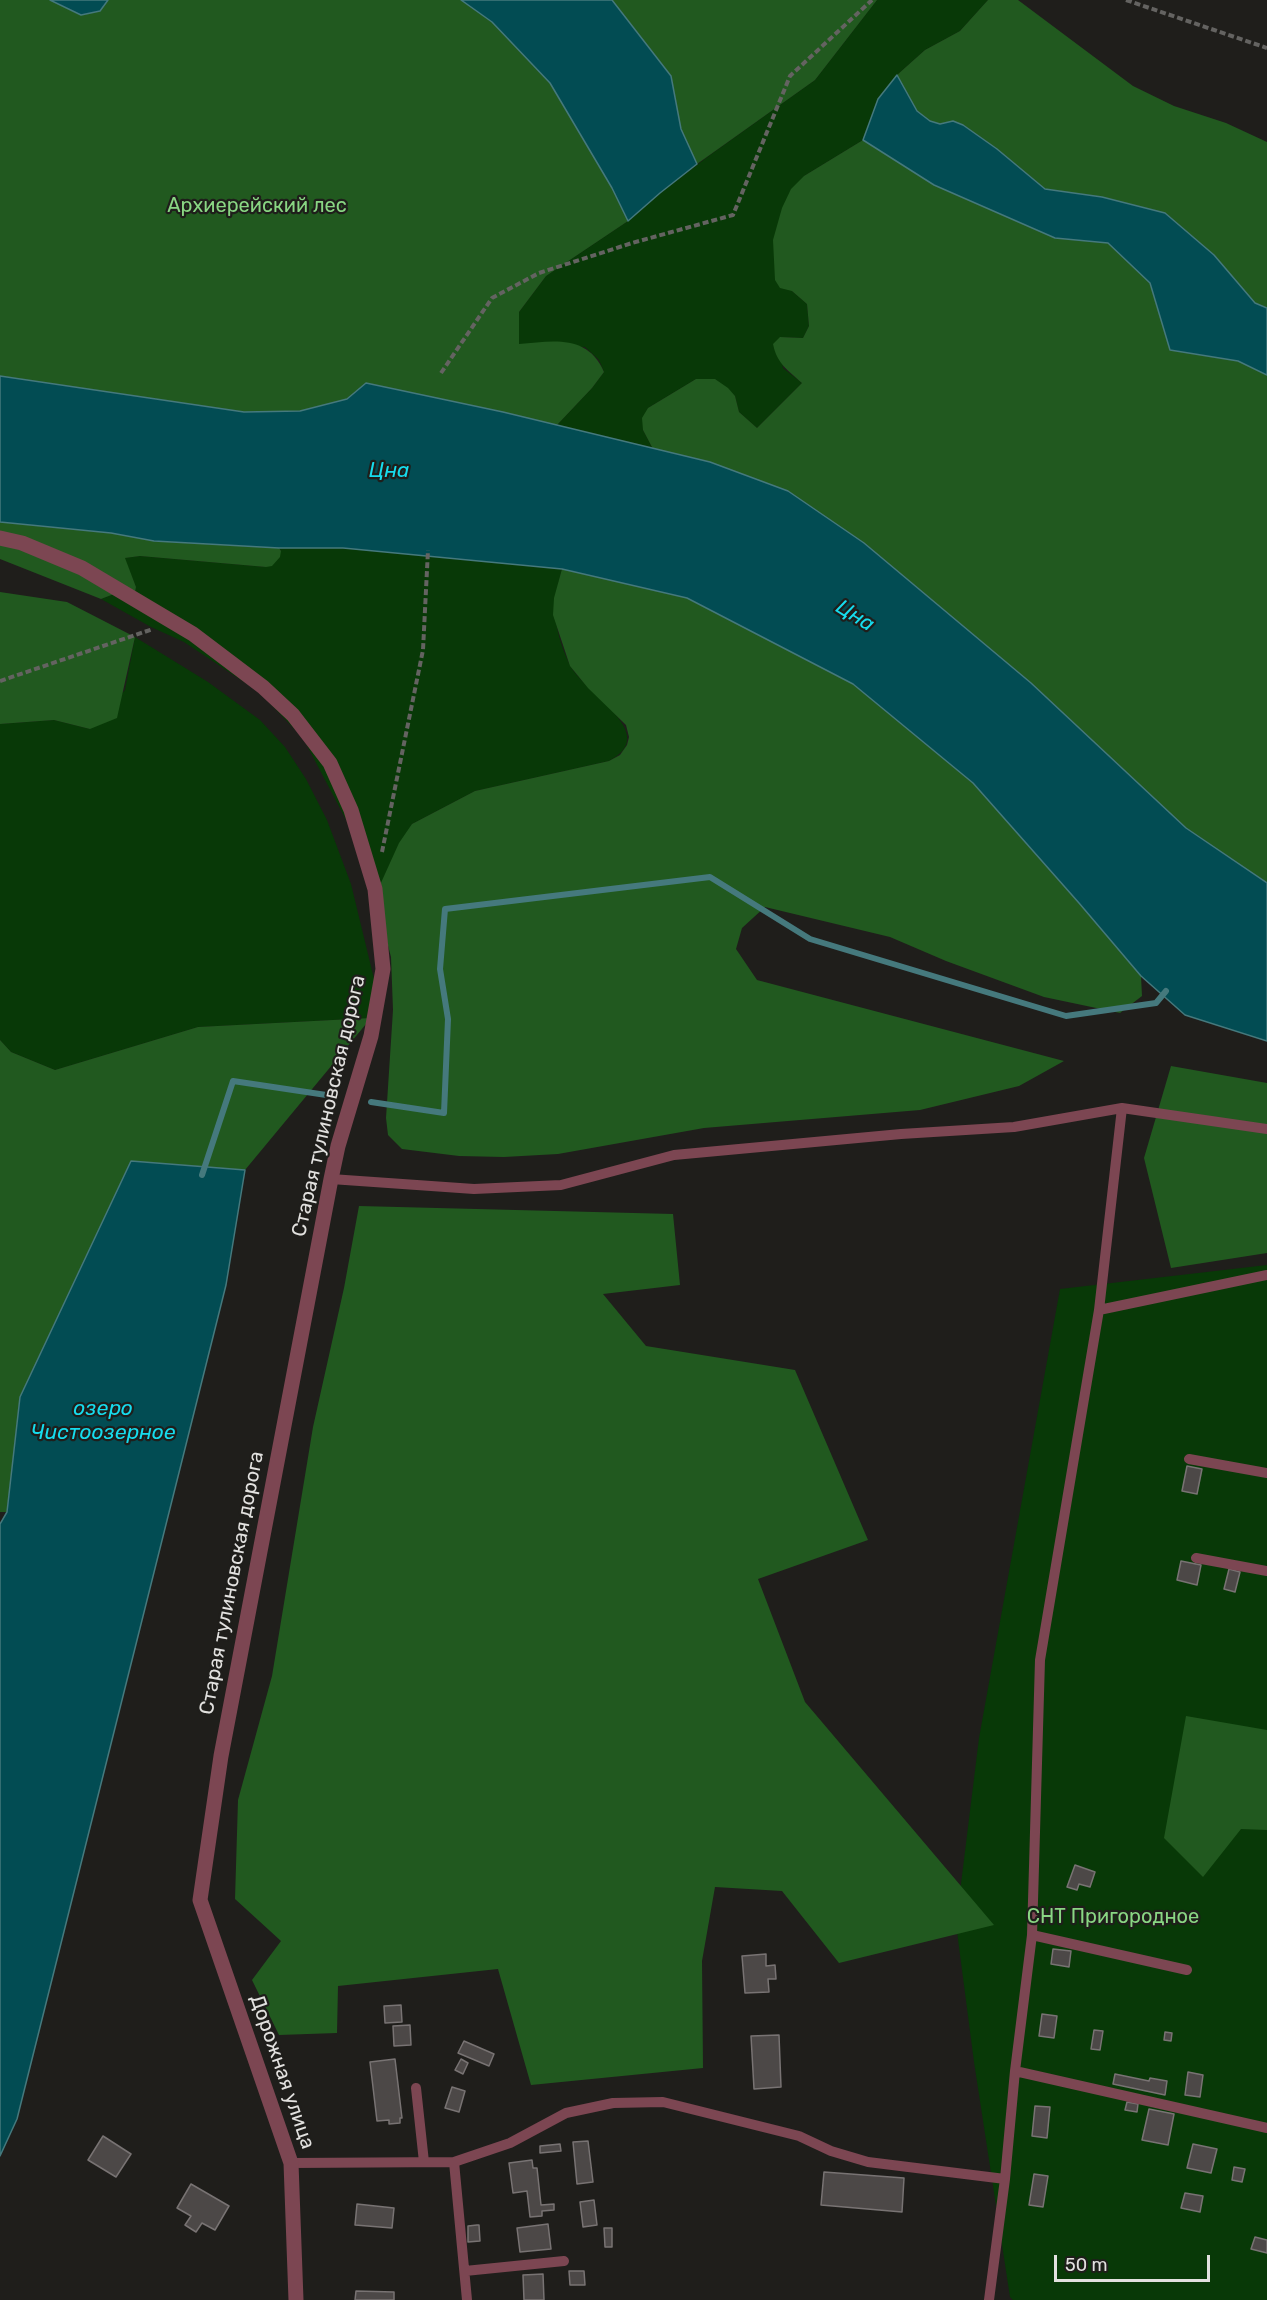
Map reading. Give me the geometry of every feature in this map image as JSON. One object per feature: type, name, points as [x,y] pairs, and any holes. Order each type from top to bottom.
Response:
[{"type":"street","name":"Старая тулиновская дорога","points":[[0,538],[22,543],[82,568],[174,622],[263,687],[293,715],[330,763],[351,810],[375,889],[383,969],[371,1036],[338,1146],[331,1179],[221,1756],[200,1900]]},
{"type":"street","name":"Дорожная улица","points":[[200,1900],[291,2163],[296,2300]]},
{"type":"lane","points":[[331,1179],[474,1189],[561,1185],[674,1155],[901,1134],[1014,1127],[1122,1108],[1267,1129]]},
{"type":"lane","points":[[989,2300],[1032,1935],[1040,1660],[1100,1310],[1122,1108]]},
{"type":"lane","points":[[1100,1310],[1267,1275]]},
{"type":"lane","points":[[1189,1459],[1267,1473]]},
{"type":"lane","points":[[1196,1558],[1267,1571]]},
{"type":"lane","points":[[1032,1935],[1187,1970]]},
{"type":"lane","points":[[1015,2071],[1267,2128]]},
{"type":"lane","points":[[416,2088],[424,2162]]},
{"type":"lane","points":[[291,2163],[454,2162],[510,2143],[566,2113],[613,2103],[663,2102],[799,2136],[831,2151],[868,2162],[1005,2179]]},
{"type":"lane","points":[[454,2162],[467,2300]]},
{"type":"lane","points":[[465,2271],[564,2261]]},
{"type":"path","points":[[441,373],[492,298],[501,293],[539,273],[632,243],[734,215],[790,76],[872,0]]},
{"type":"path","points":[[1126,0],[1267,48]]},
{"type":"path","points":[[382,855],[423,650],[428,550]]},
{"type":"path","points":[[0,681],[174,622]]},
{"type":"green space","name":"Архиерейский лес","points":[[0,0],[50,0],[81,15],[100,11],[108,0],[461,0],[492,22],[550,83],[612,188],[628,221],[546,276],[519,312],[519,344],[557,342],[579,346],[589,351],[604,372],[557,425],[366,383],[347,399],[300,411],[244,412],[0,376]]},
{"type":"green space","points":[[612,0],[877,0],[815,80],[697,164],[681,129],[671,76]]},
{"type":"green space","points":[[877,0],[988,0],[960,31],[925,50],[897,75],[878,99],[863,140],[804,176],[792,291],[807,304],[809,326],[803,338],[780,337],[783,368],[802,383],[757,428],[739,412],[735,396],[715,379],[696,379],[648,408],[643,430],[653,449],[557,425],[604,372],[599,360],[585,347],[519,344],[519,312],[546,276],[628,221],[710,155],[815,80]]},
{"type":"green space","points":[[988,0],[1018,0],[1133,86],[1174,106],[1226,123],[1267,142],[1267,308],[1255,304],[1214,255],[1165,213],[1102,197],[1045,189],[997,149],[963,125],[953,121],[940,124],[930,121],[917,111],[897,75],[925,50],[960,31]]},
{"type":"green space","points":[[863,140],[934,185],[1055,238],[1108,242],[1150,283],[1170,350],[1238,361],[1267,375],[1267,883],[1186,828],[1031,683],[864,543],[710,462],[653,449],[643,430],[642,418],[648,408],[696,379],[715,379],[728,388],[735,396],[739,412],[757,428],[802,383],[780,362],[773,344],[780,337],[803,338],[809,326],[807,304],[792,291],[780,288],[775,280],[773,240],[782,208],[791,189],[804,176]]},
{"type":"green space","points":[[0,522],[111,533],[154,541],[279,548],[281,551],[280,557],[272,566],[266,567],[140,556],[125,558],[136,587],[135,592],[114,594],[101,599],[0,559]]},
{"type":"green space","points":[[279,548],[343,548],[562,569],[556,616],[564,650],[577,675],[624,726],[627,738],[623,750],[609,761],[475,791],[412,824],[375,896],[353,833],[303,738],[259,692],[184,642],[151,627],[101,599],[114,594],[135,592],[136,587],[124,558],[140,556],[266,567],[281,551]]},
{"type":"green space","points":[[562,569],[687,598],[853,684],[973,783],[1141,976],[1142,996],[1120,1013],[1044,997],[946,961],[890,937],[765,907],[742,928],[736,949],[757,980],[1064,1061],[1019,1086],[920,1110],[704,1128],[558,1154],[504,1157],[459,1156],[402,1149],[388,1135],[386,1118],[393,1010],[391,957],[375,896],[399,843],[412,824],[475,791],[609,761],[620,755],[627,745],[629,737],[626,725],[588,688],[570,666],[553,615],[554,598]]},
{"type":"green space","points":[[0,592],[67,602],[135,637],[117,718],[90,729],[54,720],[0,724]]},
{"type":"green space","points":[[135,637],[208,682],[260,720],[285,747],[306,779],[327,820],[351,884],[376,987],[371,1018],[198,1027],[55,1070],[11,1052],[0,1040],[0,724],[54,720],[90,729],[125,690]]},
{"type":"green space","points":[[371,1018],[245,1170],[131,1161],[20,1397],[7,1512],[0,1512],[0,1040],[11,1052],[55,1070],[198,1027]]},
{"type":"green space","points":[[1171,1066],[1267,1083],[1267,1253],[1171,1268],[1144,1158]]},
{"type":"green space","points":[[359,1206],[673,1214],[680,1285],[603,1294],[646,1346],[795,1370],[868,1540],[758,1579],[805,1702],[994,1925],[839,1963],[782,1891],[715,1887],[702,1961],[703,2068],[531,2085],[498,1969],[338,1986],[337,2033],[279,2035],[252,1980],[281,1941],[235,1899],[238,1800],[272,1676],[313,1427],[344,1288]]},
{"type":"green space","name":"СНТ Пригородное","points":[[1267,1265],[1267,2300],[1013,2300],[1010,2297],[974,2062],[956,1924],[979,1738],[1060,1289]]},
{"type":"green space","points":[[1186,1716],[1267,1730],[1267,1830],[1241,1829],[1203,1877],[1164,1838]]},
{"type":"water","points":[[50,0],[108,0],[100,11],[81,15]]},
{"type":"water","points":[[461,0],[612,0],[671,76],[681,129],[697,164],[628,221],[612,188],[550,83],[492,22]]},
{"type":"water","points":[[897,75],[917,111],[930,121],[940,124],[953,121],[963,125],[997,149],[1045,189],[1102,197],[1165,213],[1214,255],[1255,303],[1267,308],[1267,375],[1238,361],[1170,350],[1150,283],[1108,243],[1055,238],[934,185],[863,140],[878,99]]},
{"type":"water","name":"Цна","points":[[0,376],[244,412],[300,411],[347,399],[366,383],[503,412],[710,462],[788,491],[864,543],[1031,683],[1186,828],[1267,883],[1267,1041],[1185,1015],[1141,976],[973,783],[853,684],[687,598],[562,569],[343,548],[279,548],[154,541],[111,533],[0,522]]},
{"type":"water","name":"озеро Чистоозерное","points":[[131,1161],[245,1170],[226,1285],[17,2119],[0,2156],[0,1524],[7,1512],[20,1397]]},
{"type":"building","points":[[1187,1466],[1202,1469],[1197,1494],[1182,1491]]},
{"type":"building","points":[[1181,1561],[1201,1565],[1197,1585],[1177,1580]]},
{"type":"building","points":[[1229,1569],[1240,1572],[1235,1592],[1224,1589]]},
{"type":"building","points":[[1075,1865],[1095,1872],[1090,1887],[1079,1884],[1077,1890],[1067,1887]]},
{"type":"building","points":[[1053,1949],[1071,1951],[1069,1967],[1051,1964]]},
{"type":"building","points":[[766,1954],[766,1966],[775,1965],[776,1979],[768,1979],[769,1992],[745,1993],[742,1956]]},
{"type":"building","points":[[401,2005],[402,2022],[385,2023],[384,2006]]},
{"type":"building","points":[[1042,2014],[1057,2016],[1054,2038],[1039,2036]]},
{"type":"building","points":[[410,2025],[411,2045],[394,2046],[393,2026]]},
{"type":"building","points":[[1094,2030],[1103,2031],[1100,2050],[1091,2049]]},
{"type":"building","points":[[1165,2032],[1172,2033],[1171,2041],[1164,2040]]},
{"type":"building","points":[[779,2035],[781,2087],[754,2089],[751,2036]]},
{"type":"building","points":[[464,2041],[494,2054],[489,2066],[458,2053]]},
{"type":"building","points":[[395,2059],[402,2118],[400,2118],[400,2123],[389,2124],[389,2120],[377,2121],[370,2062]]},
{"type":"building","points":[[461,2059],[468,2063],[463,2074],[455,2070]]},
{"type":"building","points":[[1188,2072],[1203,2075],[1200,2097],[1185,2095]]},
{"type":"building","points":[[1115,2074],[1149,2081],[1150,2078],[1167,2081],[1165,2095],[1113,2084]]},
{"type":"building","points":[[452,2087],[465,2091],[459,2112],[445,2108]]},
{"type":"building","points":[[1127,2102],[1138,2104],[1137,2112],[1125,2110]]},
{"type":"building","points":[[1035,2106],[1050,2107],[1047,2138],[1032,2136]]},
{"type":"building","points":[[1149,2109],[1174,2114],[1168,2145],[1142,2140]]},
{"type":"building","points":[[103,2136],[131,2154],[116,2177],[88,2160]]},
{"type":"building","points":[[588,2141],[593,2182],[577,2184],[573,2142]]},
{"type":"building","points":[[560,2144],[561,2151],[540,2153],[540,2146]]},
{"type":"building","points":[[1193,2144],[1217,2149],[1211,2173],[1187,2168]]},
{"type":"building","points":[[532,2160],[533,2168],[537,2168],[541,2205],[554,2204],[554,2210],[542,2211],[542,2216],[530,2217],[527,2191],[513,2193],[509,2163]]},
{"type":"building","points":[[1234,2167],[1245,2169],[1242,2182],[1232,2180]]},
{"type":"building","points":[[824,2172],[904,2178],[902,2212],[821,2205]]},
{"type":"building","points":[[1034,2174],[1048,2176],[1043,2207],[1029,2205]]},
{"type":"building","points":[[191,2184],[229,2206],[215,2230],[202,2223],[196,2232],[185,2225],[191,2216],[177,2208]]},
{"type":"building","points":[[1185,2193],[1203,2196],[1200,2212],[1181,2208]]},
{"type":"building","points":[[594,2200],[597,2225],[583,2227],[580,2202]]},
{"type":"building","points":[[357,2204],[394,2208],[392,2228],[355,2225]]},
{"type":"building","points":[[548,2224],[551,2249],[520,2252],[517,2228]]},
{"type":"building","points":[[479,2225],[480,2241],[468,2242],[468,2226]]},
{"type":"building","points":[[604,2228],[612,2228],[612,2247],[605,2247]]},
{"type":"building","points":[[1255,2237],[1267,2240],[1267,2253],[1251,2249]]},
{"type":"building","points":[[569,2271],[584,2271],[585,2285],[570,2285]]},
{"type":"building","points":[[543,2274],[544,2300],[524,2300],[523,2275]]},
{"type":"building","points":[[356,2291],[394,2292],[394,2300],[355,2300]]},
{"type":"waterway","points":[[371,1102],[444,1113],[448,1019],[440,969],[445,909],[710,877],[810,939],[1066,1016],[1156,1003],[1166,991]]},
{"type":"waterway","points":[[202,1175],[233,1081],[333,1096]]}]
